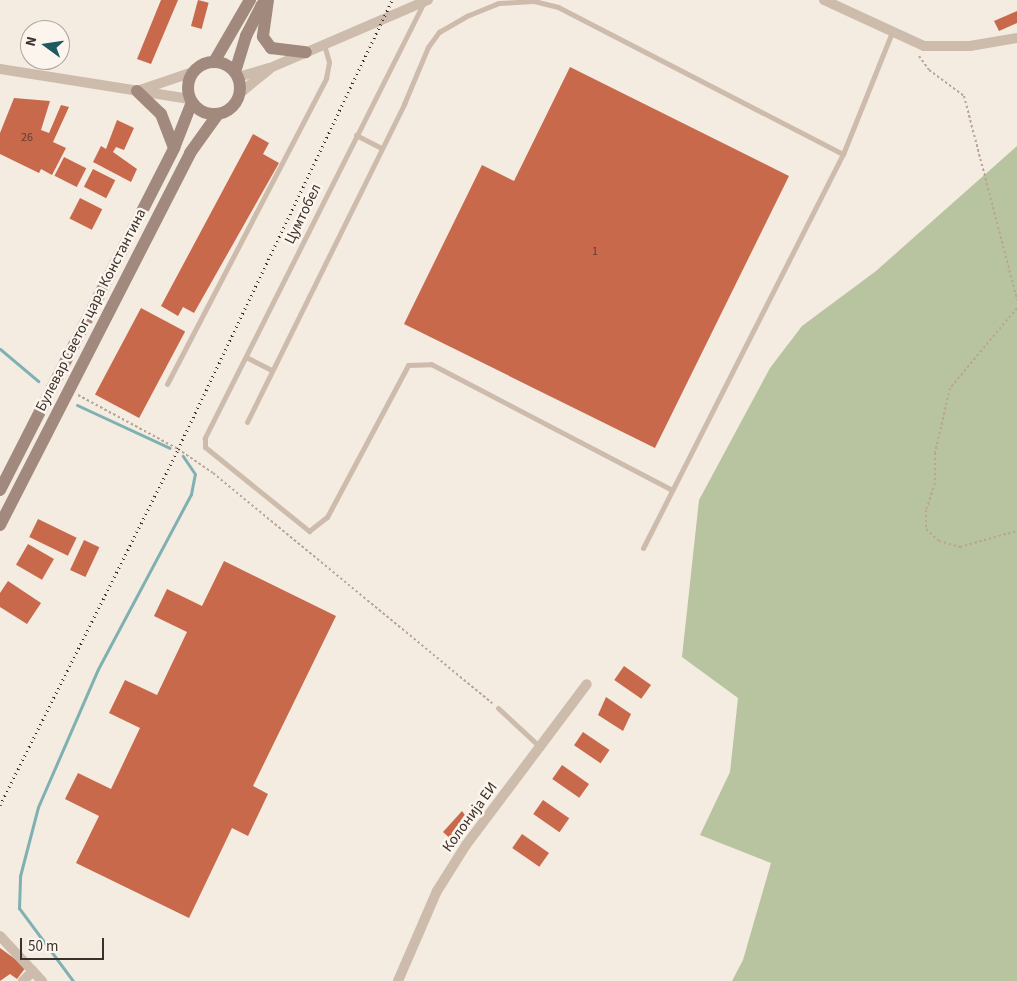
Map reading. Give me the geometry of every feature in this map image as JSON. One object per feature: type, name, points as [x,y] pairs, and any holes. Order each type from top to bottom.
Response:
[{"type":"main road","points":[[250,0],[214,62],[193,72],[189,82],[191,100],[201,110],[218,114],[230,109],[240,93],[237,75],[246,36],[267,0]]},
{"type":"main road","points":[[267,0],[263,37],[271,48],[306,52]]},
{"type":"main road","points":[[214,62],[237,75]]},
{"type":"main road","points":[[137,91],[161,114],[174,148]]},
{"type":"main road","name":"Булевар Светог цара Константина","points":[[0,490],[174,148],[191,100]]},
{"type":"main road","name":"Булевар Светог цара Константина","points":[[0,525],[190,152],[218,114]]},
{"type":"street","points":[[824,0],[910,42],[939,48],[1006,42],[1017,38]]},
{"type":"street","points":[[237,75],[270,68],[373,22],[426,1]]},
{"type":"street","points":[[240,93],[270,68]]},
{"type":"street","points":[[0,69],[191,100]]},
{"type":"street","points":[[137,91],[193,72]]},
{"type":"street","name":"Колонија ЕИ","points":[[398,981],[437,891],[466,845],[542,748],[587,684]]},
{"type":"street","points":[[0,936],[42,981]]},
{"type":"street","points":[[23,981],[33,971]]},
{"type":"lane","name":"Цумтобел","points":[[426,1],[356,135],[205,438],[209,452],[308,531],[327,517],[408,365],[431,364],[670,488]]},
{"type":"lane","points":[[247,422],[382,148],[428,47],[439,32],[498,3],[534,1],[583,20],[843,154]]},
{"type":"lane","points":[[643,548],[670,488],[843,154],[892,32]]},
{"type":"lane","points":[[167,384],[326,78],[329,62],[324,44]]},
{"type":"lane","points":[[356,135],[382,148]]},
{"type":"lane","points":[[246,357],[272,370]]},
{"type":"lane","points":[[498,708],[542,748]]},
{"type":"path","points":[[910,42],[929,70],[964,96],[1017,300]]},
{"type":"path","points":[[1017,308],[950,388],[935,453],[936,483],[926,510],[926,529],[939,541],[960,547],[1017,531]]},
{"type":"path","points":[[69,390],[178,449],[212,473],[498,708]]},
{"type":"green space","points":[[1017,146],[1017,981],[732,981],[743,960],[771,863],[700,835],[730,772],[738,698],[682,657],[699,500],[770,368],[802,326],[876,271]]},
{"type":"building","points":[[161,0],[178,0],[151,64],[137,59]]},
{"type":"building","points":[[198,0],[209,3],[202,29],[191,26]]},
{"type":"building","points":[[1017,11],[1017,23],[999,31],[994,21]]},
{"type":"building","points":[[570,67],[789,176],[655,448],[404,324],[482,165],[514,181]]},
{"type":"building","points":[[14,98],[50,101],[41,130],[49,133],[61,105],[69,107],[53,142],[66,148],[52,175],[41,169],[39,173],[0,154],[0,133]]},
{"type":"building","points":[[117,120],[134,128],[124,150],[116,147],[113,152],[137,169],[131,182],[93,162],[101,146],[106,149]]},
{"type":"building","points":[[253,134],[269,143],[263,154],[279,163],[194,313],[183,307],[178,316],[161,306]]},
{"type":"building","points":[[64,157],[86,168],[77,187],[54,176]]},
{"type":"building","points":[[93,169],[115,180],[106,198],[84,187]]},
{"type":"building","points":[[80,198],[102,209],[92,230],[70,218]]},
{"type":"building","points":[[141,308],[185,331],[139,418],[95,395]]},
{"type":"building","points":[[38,519],[77,538],[68,556],[29,537]]},
{"type":"building","points":[[84,540],[99,547],[85,577],[70,570]]},
{"type":"building","points":[[28,544],[54,559],[42,580],[16,565]]},
{"type":"building","points":[[224,561],[336,616],[253,786],[268,794],[248,836],[232,828],[189,918],[76,863],[99,816],[65,799],[78,773],[111,789],[140,728],[109,713],[125,680],[157,695],[187,632],[154,616],[167,589],[202,606]]},
{"type":"building","points":[[8,581],[41,603],[27,624],[0,607],[0,593]]},
{"type":"building","points":[[624,666],[651,685],[641,699],[614,680]]},
{"type":"building","points":[[606,697],[631,714],[623,731],[598,715]]},
{"type":"building","points":[[583,732],[610,750],[601,763],[574,745]]},
{"type":"building","points":[[562,765],[589,784],[579,798],[552,779]]},
{"type":"building","points":[[543,800],[569,818],[559,832],[533,814]]},
{"type":"building","points":[[462,811],[471,823],[453,841],[443,832]]},
{"type":"building","points":[[522,834],[549,853],[539,867],[512,848]]},
{"type":"building","points":[[0,948],[26,967],[17,979],[10,974],[0,981]]},
{"type":"waterway","points":[[0,349],[38,381]]},
{"type":"waterway","points":[[77,405],[170,448]]},
{"type":"waterway","points":[[73,981],[19,908],[20,876],[38,807],[98,669],[191,494],[195,474],[183,456]]},
{"type":"railway","points":[[0,805],[178,449],[392,0]]}]
